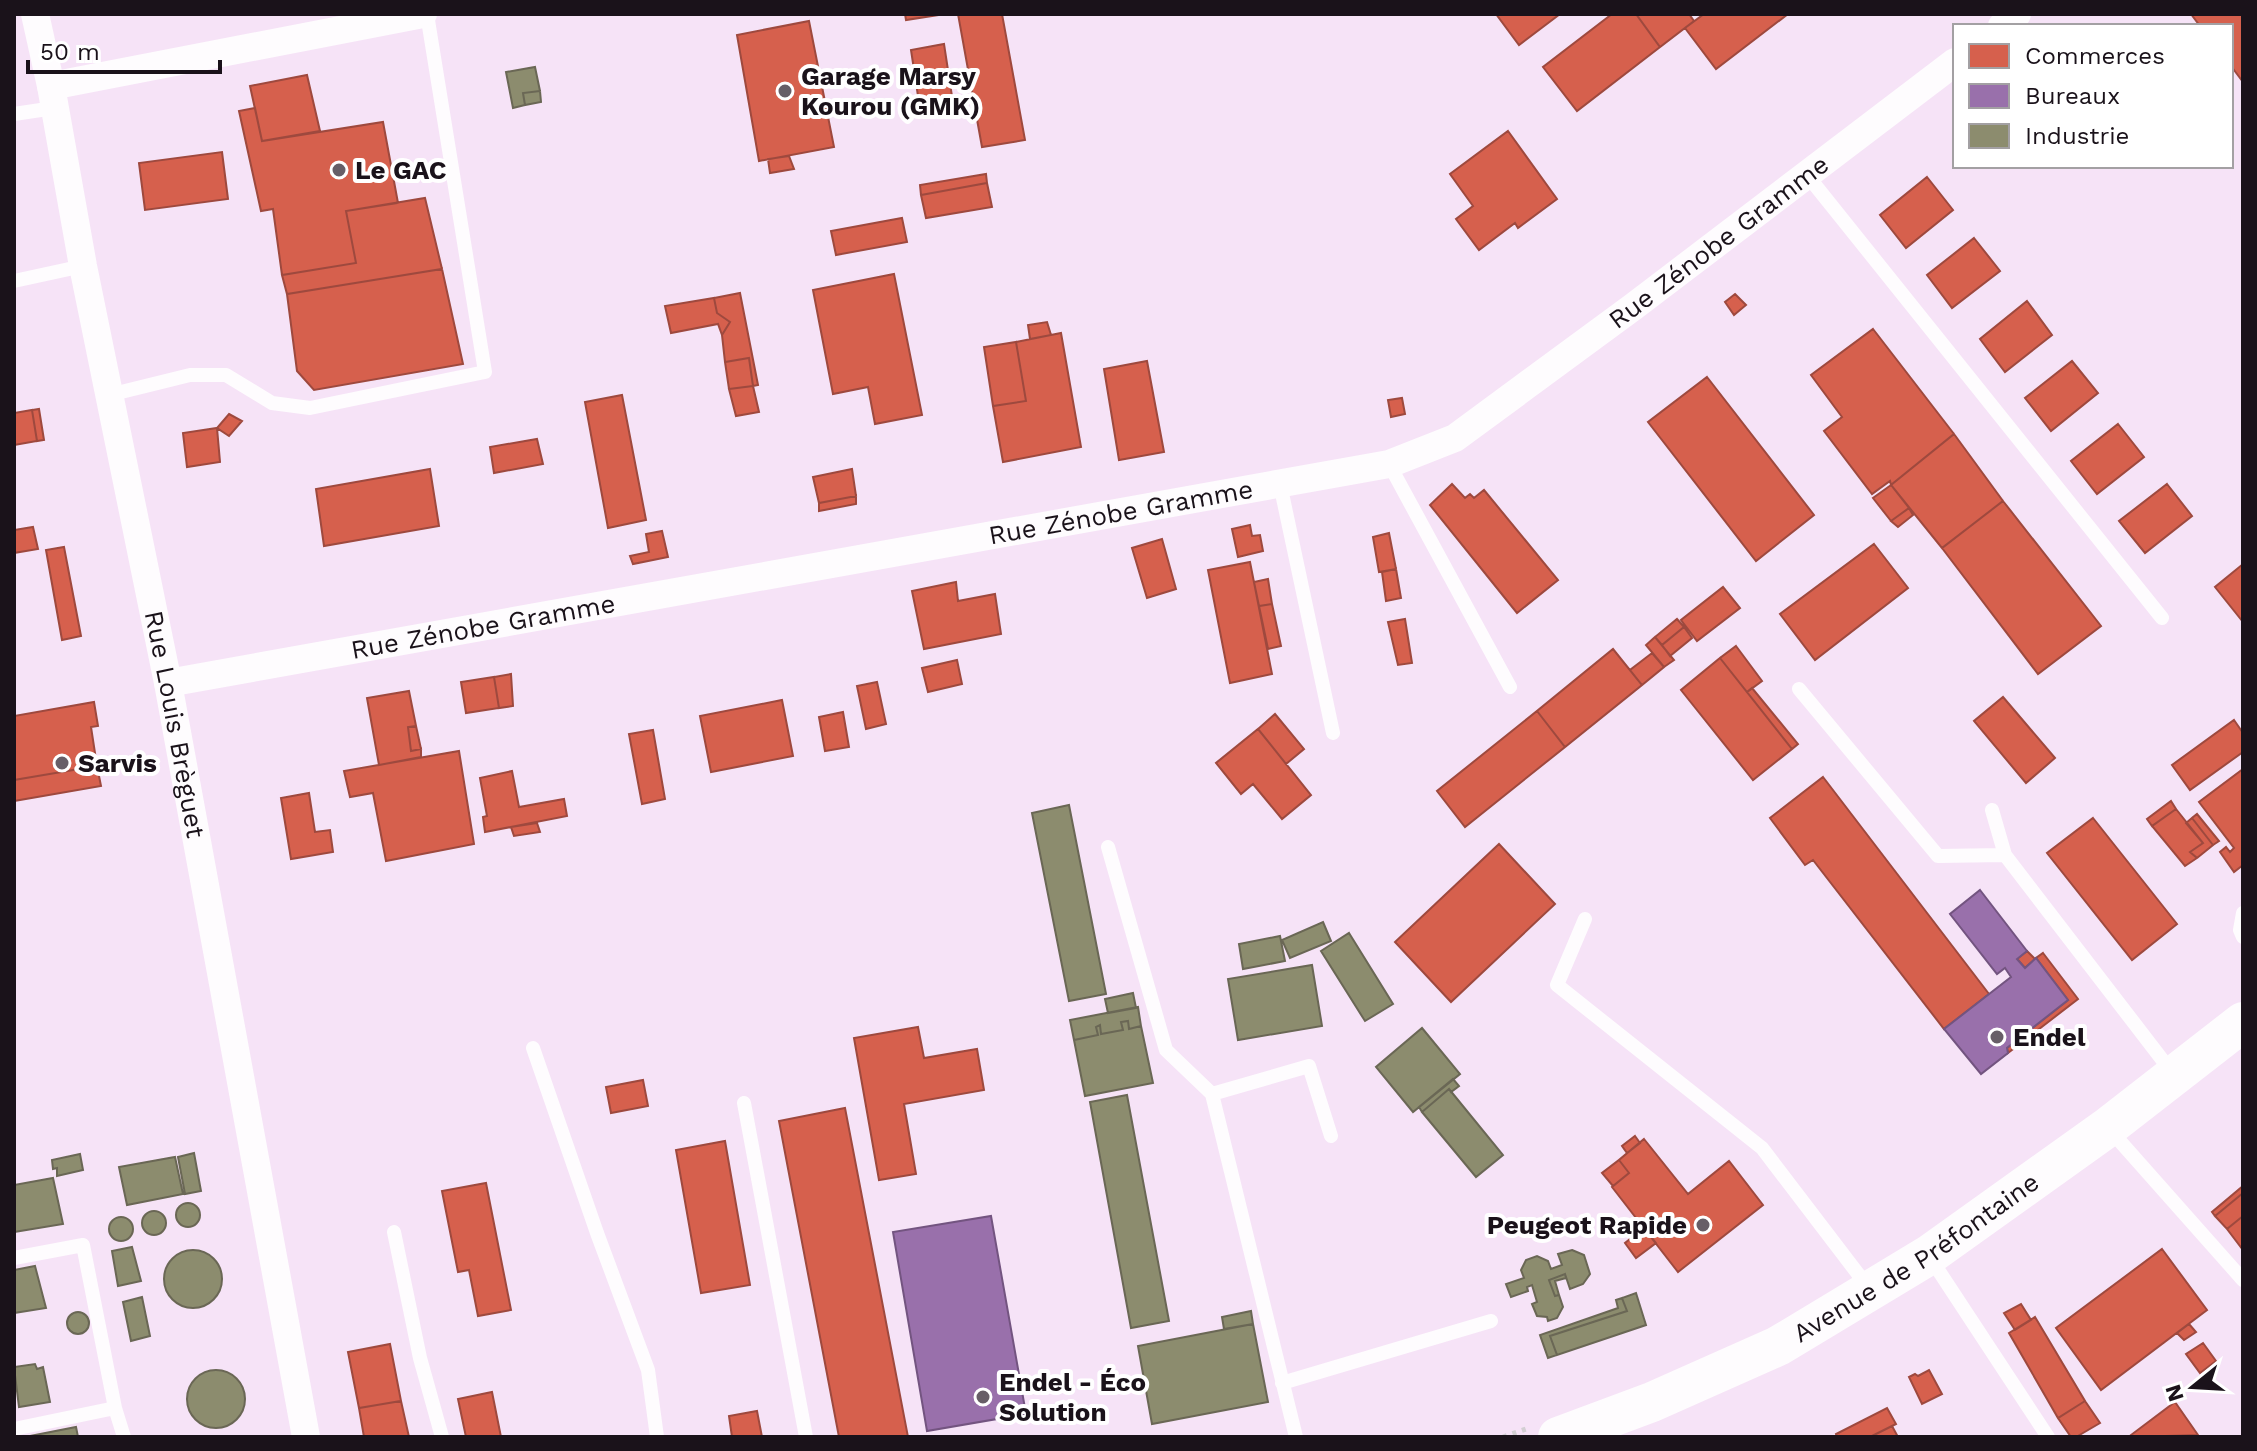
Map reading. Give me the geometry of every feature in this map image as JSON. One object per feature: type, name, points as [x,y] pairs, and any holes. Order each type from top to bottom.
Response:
[{"type":"main road","name":"Avenue de Préfontaine","points":[[1544,1432],[1652,1402],[1778,1346],[1929,1255],[2108,1127],[2243,1022]]},
{"type":"street","name":"Rue Louis Brèguet","points":[[35,14],[168,683],[306,1437]]},
{"type":"street","points":[[53,97],[425,14]]},
{"type":"street","name":"Rue Zénobe Gramme","points":[[168,683],[1389,464],[1455,438],[1953,64]]},
{"type":"lane","points":[[109,395],[190,375],[226,375],[272,403],[310,408],[485,372],[425,14]]},
{"type":"lane","points":[[14,114],[53,97]]},
{"type":"lane","points":[[1807,175],[2162,618]]},
{"type":"lane","points":[[14,281],[83,266]]},
{"type":"lane","points":[[1389,464],[1510,687]]},
{"type":"lane","points":[[1280,484],[1333,733]]},
{"type":"lane","points":[[1799,689],[1938,856],[2005,855]]},
{"type":"lane","points":[[1992,810],[2005,855],[2174,1075]]},
{"type":"lane","points":[[1108,847],[1166,1050],[1212,1094],[1296,1437]]},
{"type":"lane","points":[[2243,913],[2240,930],[2243,937]]},
{"type":"lane","points":[[1585,919],[1557,985],[1762,1148],[1871,1290]]},
{"type":"lane","points":[[533,1048],[648,1370],[657,1437]]},
{"type":"lane","points":[[1212,1094],[1309,1066],[1331,1136]]},
{"type":"lane","points":[[744,1103],[806,1437]]},
{"type":"lane","points":[[2108,1127],[2243,1280]]},
{"type":"lane","points":[[394,1232],[420,1358],[442,1437]]},
{"type":"lane","points":[[14,1258],[83,1245],[115,1408],[124,1437]]},
{"type":"lane","points":[[1929,1255],[2048,1437]]},
{"type":"lane","points":[[1282,1383],[1491,1321]]},
{"type":"lane","points":[[14,1429],[115,1408]]},
{"type":"path","points":[[1503,1437],[1544,1432]]},
{"type":"shaded area","points":[[14,14],[2243,14],[2243,1437],[14,1437]]},
{"type":"building: Commerces","points":[[905,14],[945,14],[906,20]]},
{"type":"building: Commerces","points":[[958,14],[1002,14],[1025,140],[982,147]]},
{"type":"building: Commerces","points":[[1496,14],[1560,14],[1519,45]]},
{"type":"building: Commerces","points":[[1612,14],[1636,14],[1660,47],[1577,111],[1543,67]]},
{"type":"building: Commerces","points":[[1636,14],[1689,14],[1694,21],[1660,47]]},
{"type":"building: Commerces","points":[[1704,14],[1788,14],[1716,69],[1685,28]]},
{"type":"building: Commerces","points":[[2191,14],[2243,14],[2243,82],[2233,69],[2233,24],[2198,24]]},
{"type":"building: Commerces","name":"Garage Marsy Kourou (GMK)","points":[[809,21],[834,147],[759,161],[737,35]]},
{"type":"building: Commerces","points":[[944,44],[953,103],[920,109],[911,50]]},
{"type":"building: Commerces","points":[[307,75],[320,131],[262,141],[250,86]]},
{"type":"building: Commerces","points":[[255,108],[262,141],[383,122],[398,203],[346,211],[356,263],[282,275],[273,209],[261,211],[239,111]]},
{"type":"building: Commerces","points":[[1508,131],[1557,199],[1518,228],[1515,223],[1479,250],[1456,219],[1473,206],[1450,174]]},
{"type":"building: Commerces","points":[[222,152],[228,199],[145,210],[139,163]]},
{"type":"building: Commerces","points":[[789,156],[794,169],[770,173],[768,159]]},
{"type":"building: Commerces","points":[[986,174],[987,183],[921,195],[920,185]]},
{"type":"building: Commerces","points":[[1927,177],[1953,210],[1906,248],[1880,215]]},
{"type":"building: Commerces","points":[[987,183],[992,207],[926,218],[921,195]]},
{"type":"building: Commerces","points":[[425,198],[442,269],[287,294],[282,275],[356,263],[346,211]]},
{"type":"building: Commerces","points":[[902,218],[907,242],[836,255],[831,231]]},
{"type":"building: Commerces","points":[[1974,238],[2000,271],[1952,308],[1927,275]]},
{"type":"building: Commerces","points":[[442,269],[463,364],[314,390],[297,371],[287,294]]},
{"type":"building: Commerces","points":[[894,274],[922,415],[875,424],[868,387],[833,394],[813,290]]},
{"type":"building: Commerces","points":[[740,293],[758,385],[753,386],[749,358],[725,362],[722,335],[730,322],[717,313],[714,298]]},
{"type":"building: Commerces","points":[[1735,294],[1746,305],[1734,315],[1725,302]]},
{"type":"building: Commerces","points":[[714,298],[717,313],[730,322],[722,335],[718,324],[671,333],[665,306]]},
{"type":"building: Commerces","points":[[2027,301],[2052,335],[2005,372],[1980,339]]},
{"type":"building: Commerces","points":[[1047,322],[1051,335],[1030,339],[1028,325]]},
{"type":"building: Commerces","points":[[1873,329],[1954,434],[1891,485],[1890,481],[1872,494],[1824,431],[1842,417],[1811,375]]},
{"type":"building: Commerces","points":[[1061,333],[1081,447],[1003,462],[993,406],[1026,401],[1016,342]]},
{"type":"building: Commerces","points":[[1016,342],[1026,401],[993,406],[984,347]]},
{"type":"building: Commerces","points":[[749,358],[753,386],[729,389],[725,362]]},
{"type":"building: Commerces","points":[[1147,361],[1164,452],[1119,460],[1104,369]]},
{"type":"building: Commerces","points":[[2072,361],[2098,393],[2051,431],[2025,398]]},
{"type":"building: Commerces","points":[[1707,377],[1814,515],[1756,561],[1648,422]]},
{"type":"building: Commerces","points":[[753,386],[759,412],[736,416],[729,389]]},
{"type":"building: Commerces","points":[[622,395],[646,520],[608,528],[585,402]]},
{"type":"building: Commerces","points":[[1402,398],[1405,414],[1391,417],[1388,400]]},
{"type":"building: Commerces","points":[[39,409],[44,440],[37,441],[32,410]]},
{"type":"building: Commerces","points":[[32,410],[37,441],[14,445],[14,413]]},
{"type":"building: Commerces","points":[[229,414],[242,421],[229,436],[217,428]]},
{"type":"building: Commerces","points":[[2118,424],[2144,457],[2097,494],[2071,461]]},
{"type":"building: Commerces","points":[[217,428],[220,462],[187,467],[183,433]]},
{"type":"building: Commerces","points":[[1954,434],[2003,501],[1942,548],[1891,485]]},
{"type":"building: Commerces","points":[[537,439],[543,464],[494,473],[490,447]]},
{"type":"building: Commerces","points":[[430,469],[439,526],[324,546],[316,489]]},
{"type":"building: Commerces","points":[[852,469],[856,496],[819,503],[813,477]]},
{"type":"building: Commerces","points":[[1452,484],[1465,498],[1470,494],[1474,498],[1484,490],[1558,580],[1517,613],[1430,505]]},
{"type":"building: Commerces","points":[[2167,484],[2192,516],[2145,553],[2119,521]]},
{"type":"building: Commerces","points":[[1891,485],[1909,508],[1891,521],[1873,498]]},
{"type":"building: Commerces","points":[[856,496],[856,504],[819,511],[819,503]]},
{"type":"building: Commerces","points":[[2003,501],[2101,626],[2038,674],[1942,548]]},
{"type":"building: Commerces","points":[[1909,508],[1913,515],[1898,527],[1891,521]]},
{"type":"building: Commerces","points":[[1250,525],[1252,536],[1260,535],[1263,551],[1238,557],[1232,529]]},
{"type":"building: Commerces","points":[[33,527],[38,549],[14,553],[14,530]]},
{"type":"building: Commerces","points":[[662,531],[668,557],[633,564],[630,556],[649,552],[646,534]]},
{"type":"building: Commerces","points":[[1389,533],[1396,569],[1379,572],[1373,537]]},
{"type":"building: Commerces","points":[[1162,539],[1176,589],[1147,598],[1132,548]]},
{"type":"building: Commerces","points":[[1874,544],[1908,588],[1815,660],[1780,614]]},
{"type":"building: Commerces","points":[[64,547],[81,636],[62,640],[46,550]]},
{"type":"building: Commerces","points":[[1250,562],[1272,674],[1230,683],[1208,570]]},
{"type":"building: Commerces","points":[[2243,564],[2243,622],[2215,587]]},
{"type":"building: Commerces","points":[[1396,569],[1401,598],[1386,601],[1382,572]]},
{"type":"building: Commerces","points":[[1268,579],[1272,604],[1259,606],[1254,582]]},
{"type":"building: Commerces","points":[[956,582],[958,601],[995,594],[1001,634],[924,649],[912,591]]},
{"type":"building: Commerces","points":[[1723,587],[1740,608],[1697,641],[1681,620]]},
{"type":"building: Commerces","points":[[1272,604],[1281,646],[1268,649],[1259,606]]},
{"type":"building: Commerces","points":[[1405,619],[1412,663],[1398,665],[1388,622]]},
{"type":"building: Commerces","points":[[1677,619],[1684,627],[1662,645],[1655,637]]},
{"type":"building: Commerces","points":[[1684,627],[1692,638],[1670,656],[1662,645]]},
{"type":"building: Commerces","points":[[1655,637],[1674,660],[1664,667],[1646,645]]},
{"type":"building: Commerces","points":[[1736,646],[1762,681],[1747,692],[1720,658]]},
{"type":"building: Commerces","points":[[1613,649],[1642,685],[1565,747],[1537,711]]},
{"type":"building: Commerces","points":[[1652,653],[1664,667],[1642,685],[1630,670]]},
{"type":"building: Commerces","points":[[1720,658],[1792,749],[1753,780],[1681,690]]},
{"type":"building: Commerces","points":[[957,660],[962,684],[928,692],[922,668]]},
{"type":"building: Commerces","points":[[511,674],[513,706],[499,708],[494,677]]},
{"type":"building: Commerces","points":[[494,677],[499,708],[466,713],[461,682]]},
{"type":"building: Commerces","points":[[877,682],[886,724],[866,729],[857,686]]},
{"type":"building: Commerces","points":[[1752,688],[1798,744],[1792,749],[1747,692]]},
{"type":"building: Commerces","points":[[409,691],[416,726],[408,727],[411,751],[421,749],[421,757],[379,765],[367,698]]},
{"type":"building: Commerces","points":[[2003,697],[2055,758],[2026,783],[1974,721]]},
{"type":"building: Commerces","points":[[782,700],[793,756],[711,772],[700,716]]},
{"type":"building: Commerces","points":[[94,702],[98,726],[91,727],[97,766],[14,780],[14,716]]},
{"type":"building: Commerces","points":[[1537,711],[1565,747],[1465,827],[1437,791]]},
{"type":"building: Commerces","points":[[843,712],[849,747],[825,751],[819,717]]},
{"type":"building: Commerces","points":[[1275,714],[1304,749],[1286,764],[1258,729]]},
{"type":"building: Commerces","points":[[2234,720],[2243,733],[2243,752],[2190,790],[2172,765]]},
{"type":"building: Commerces","points":[[416,726],[421,749],[411,751],[408,727]]},
{"type":"building: Commerces","points":[[1258,729],[1311,795],[1282,819],[1253,784],[1241,794],[1216,763]]},
{"type":"building: Commerces","points":[[653,730],[665,799],[642,804],[629,734]]},
{"type":"building: Commerces","points":[[459,751],[474,844],[386,861],[373,793],[350,797],[344,771]]},
{"type":"building: Commerces","points":[[97,766],[101,786],[14,801],[14,780]]},
{"type":"building: Commerces","points":[[2243,769],[2243,865],[2234,872],[2220,852],[2226,847],[2230,852],[2234,848],[2199,802]]},
{"type":"building: Commerces","points":[[512,771],[519,807],[564,799],[567,816],[485,832],[483,817],[487,816],[480,778]]},
{"type":"building: Commerces","points":[[1823,777],[1989,994],[1944,1029],[1813,860],[1805,865],[1770,818]]},
{"type":"building: Commerces","points":[[309,793],[315,832],[330,830],[333,852],[291,859],[281,798]]},
{"type":"building: Commerces","points":[[2171,801],[2176,809],[2152,826],[2147,819]]},
{"type":"building: Commerces","points":[[2176,809],[2203,843],[2190,852],[2197,858],[2185,866],[2152,826]]},
{"type":"building: Commerces","points":[[2197,814],[2219,841],[2213,845],[2192,818]]},
{"type":"building: Commerces","points":[[2093,818],[2177,924],[2132,960],[2047,853]]},
{"type":"building: Commerces","points":[[2192,818],[2213,845],[2197,858],[2190,852],[2203,843],[2186,823]]},
{"type":"building: Commerces","points":[[537,823],[540,832],[514,836],[511,827]]},
{"type":"building: Commerces","points":[[1499,844],[1555,904],[1451,1002],[1395,942]]},
{"type":"building: Commerces","points":[[2027,951],[2035,959],[2025,968],[2017,959]]},
{"type":"building: Commerces","points":[[2043,953],[2078,999],[2008,1053],[2007,1048],[2068,1000],[2036,958]]},
{"type":"building: Commerces","points":[[918,1027],[924,1058],[977,1049],[984,1090],[904,1104],[916,1174],[879,1180],[854,1038]]},
{"type":"building: Commerces","points":[[643,1080],[648,1106],[611,1113],[606,1087]]},
{"type":"building: Commerces","points":[[845,1108],[908,1437],[839,1437],[779,1121]]},
{"type":"building: Commerces","points":[[1635,1136],[1640,1143],[1627,1153],[1622,1146]]},
{"type":"building: Commerces","points":[[1644,1139],[1688,1194],[1729,1161],[1763,1205],[1678,1272],[1612,1187],[1629,1173],[1619,1160]]},
{"type":"building: Commerces","points":[[725,1141],[750,1285],[701,1293],[676,1150]]},
{"type":"building: Commerces","points":[[1619,1160],[1629,1173],[1613,1186],[1602,1173]]},
{"type":"building: Commerces","points":[[486,1183],[511,1310],[478,1316],[469,1270],[458,1272],[442,1191]]},
{"type":"building: Commerces","points":[[2243,1186],[2243,1193],[2215,1216],[2212,1212]]},
{"type":"building: Commerces","points":[[2243,1193],[2243,1216],[2227,1229],[2215,1216]]},
{"type":"building: Commerces","points":[[2243,1216],[2243,1250],[2227,1229]]},
{"type":"building: Commerces","points":[[1644,1228],[1656,1243],[1636,1258],[1625,1243]]},
{"type":"building: Commerces","points":[[2162,1249],[2207,1310],[2101,1390],[2056,1328]]},
{"type":"building: Commerces","points":[[2021,1304],[2031,1320],[2015,1330],[2004,1313]]},
{"type":"building: Commerces","points":[[2035,1317],[2085,1401],[2058,1418],[2009,1333]]},
{"type":"building: Commerces","points":[[2189,1324],[2196,1332],[2184,1340],[2177,1333]]},
{"type":"building: Commerces","points":[[2203,1343],[2216,1361],[2200,1373],[2186,1354]]},
{"type":"building: Commerces","points":[[390,1344],[401,1401],[359,1408],[348,1352]]},
{"type":"building: Commerces","points":[[1929,1370],[1942,1394],[1922,1404],[1909,1377]]},
{"type":"building: Commerces","points":[[492,1392],[501,1437],[466,1437],[458,1399]]},
{"type":"building: Commerces","points":[[401,1401],[409,1437],[364,1437],[359,1408]]},
{"type":"building: Commerces","points":[[2085,1401],[2100,1423],[2071,1437],[2058,1418]]},
{"type":"building: Commerces","points":[[2175,1402],[2198,1435],[2131,1435]]},
{"type":"building: Commerces","points":[[1887,1408],[1896,1424],[1870,1437],[1837,1437],[1836,1434]]},
{"type":"building: Commerces","points":[[757,1411],[762,1437],[732,1437],[729,1416]]},
{"type":"building: Commerces","points":[[1892,1426],[1898,1437],[1870,1437]]},
{"type":"building: Bureaux","points":[[1980,890],[2027,951],[2017,959],[2025,968],[2036,958],[2068,1000],[2007,1048],[2008,1053],[1981,1074],[1944,1029],[2011,977],[2005,968],[1997,974],[1950,914]]},
{"type":"building: Bureaux","points":[[991,1216],[1026,1414],[927,1431],[893,1232]]},
{"type":"building: Industrie","points":[[535,67],[540,91],[523,93],[525,105],[513,108],[506,72]]},
{"type":"building: Industrie","points":[[540,91],[541,102],[525,105],[523,93]]},
{"type":"building: Industrie","points":[[1069,805],[1106,994],[1069,1001],[1032,813]]},
{"type":"building: Industrie","points":[[1323,922],[1331,941],[1290,958],[1282,940]]},
{"type":"building: Industrie","points":[[1349,933],[1393,1004],[1365,1021],[1321,951]]},
{"type":"building: Industrie","points":[[1280,936],[1285,961],[1243,969],[1239,944]]},
{"type":"building: Industrie","points":[[1312,965],[1322,1026],[1238,1040],[1228,979]]},
{"type":"building: Industrie","points":[[1133,993],[1136,1008],[1108,1013],[1105,999]]},
{"type":"building: Industrie","points":[[1138,1007],[1141,1026],[1129,1029],[1128,1021],[1121,1022],[1123,1030],[1101,1034],[1100,1025],[1096,1027],[1098,1035],[1074,1040],[1070,1020]]},
{"type":"building: Industrie","points":[[1128,1021],[1129,1029],[1141,1026],[1153,1083],[1085,1096],[1074,1040],[1098,1035],[1096,1027],[1100,1025],[1101,1034],[1123,1030],[1121,1022]]},
{"type":"building: Industrie","points":[[1422,1028],[1460,1074],[1413,1112],[1376,1067]]},
{"type":"building: Industrie","points":[[1453,1079],[1459,1086],[1451,1092],[1449,1089],[1422,1112],[1419,1107]]},
{"type":"building: Industrie","points":[[1449,1089],[1503,1155],[1476,1177],[1422,1112]]},
{"type":"building: Industrie","points":[[1127,1095],[1169,1321],[1131,1328],[1090,1102]]},
{"type":"building: Industrie","points":[[194,1153],[201,1191],[185,1194],[178,1157]]},
{"type":"building: Industrie","points":[[80,1154],[83,1170],[57,1176],[52,1160]]},
{"type":"building: Industrie","points":[[175,1157],[183,1194],[127,1205],[119,1167]]},
{"type":"building: Industrie","points":[[53,1178],[63,1224],[14,1232],[14,1185]]},
{"type":"building: Industrie","points":[[188,1203],[196,1207],[200,1215],[196,1223],[188,1227],[180,1223],[176,1215],[180,1207]]},
{"type":"building: Industrie","points":[[154,1211],[162,1215],[166,1223],[162,1231],[154,1235],[146,1231],[142,1223],[146,1215]]},
{"type":"building: Industrie","points":[[121,1217],[129,1221],[133,1229],[129,1237],[121,1241],[113,1237],[109,1229],[113,1221]]},
{"type":"building: Industrie","points":[[132,1247],[141,1281],[118,1286],[112,1251]]},
{"type":"building: Industrie","points":[[193,1250],[204,1252],[213,1259],[220,1268],[220,1290],[213,1299],[204,1306],[193,1308],[182,1306],[173,1299],[166,1290],[164,1279],[166,1268],[173,1259],[182,1252]]},
{"type":"building: Industrie","points":[[1572,1250],[1584,1255],[1590,1274],[1583,1284],[1570,1289],[1565,1274],[1549,1280],[1563,1307],[1557,1318],[1548,1321],[1547,1317],[1537,1316],[1532,1304],[1537,1302],[1532,1285],[1527,1287],[1528,1291],[1511,1297],[1506,1284],[1524,1278],[1521,1270],[1526,1260],[1537,1256],[1548,1261],[1551,1269],[1562,1265],[1558,1254]]},
{"type":"building: Industrie","points":[[35,1266],[46,1308],[14,1313],[14,1270]]},
{"type":"building: Industrie","points":[[1565,1274],[1566,1278],[1555,1281],[1559,1295],[1555,1296],[1549,1280]]},
{"type":"building: Industrie","points":[[1636,1293],[1646,1325],[1557,1355],[1550,1336],[1627,1311],[1622,1298]]},
{"type":"building: Industrie","points":[[142,1297],[150,1336],[131,1341],[123,1302]]},
{"type":"building: Industrie","points":[[1622,1298],[1627,1311],[1550,1336],[1557,1355],[1548,1358],[1540,1335],[1618,1308],[1616,1300]]},
{"type":"building: Industrie","points":[[1251,1311],[1253,1324],[1224,1329],[1222,1317]]},
{"type":"building: Industrie","points":[[78,1312],[86,1315],[89,1323],[86,1331],[78,1334],[70,1331],[67,1323],[70,1315]]},
{"type":"building: Industrie","points":[[1253,1324],[1268,1402],[1152,1424],[1138,1346]]},
{"type":"building: Industrie","points":[[35,1364],[37,1369],[43,1367],[50,1402],[19,1407],[14,1367]]},
{"type":"building: Industrie","points":[[216,1370],[236,1379],[245,1399],[236,1419],[216,1428],[196,1419],[187,1399],[196,1379]]},
{"type":"building: Industrie","points":[[76,1427],[78,1437],[25,1437]]},
{"type":"place","name":"Garage Marsy Kourou (GMK)","points":[[785,91]]},
{"type":"place","name":"Le GAC","points":[[339,170]]},
{"type":"place","name":"Sarvis","points":[[62,763]]},
{"type":"place","name":"Endel","points":[[1997,1037]]},
{"type":"place","name":"Peugeot Rapide","points":[[1703,1225]]},
{"type":"place","name":"Endel - Éco Solution","points":[[983,1397]]}]
